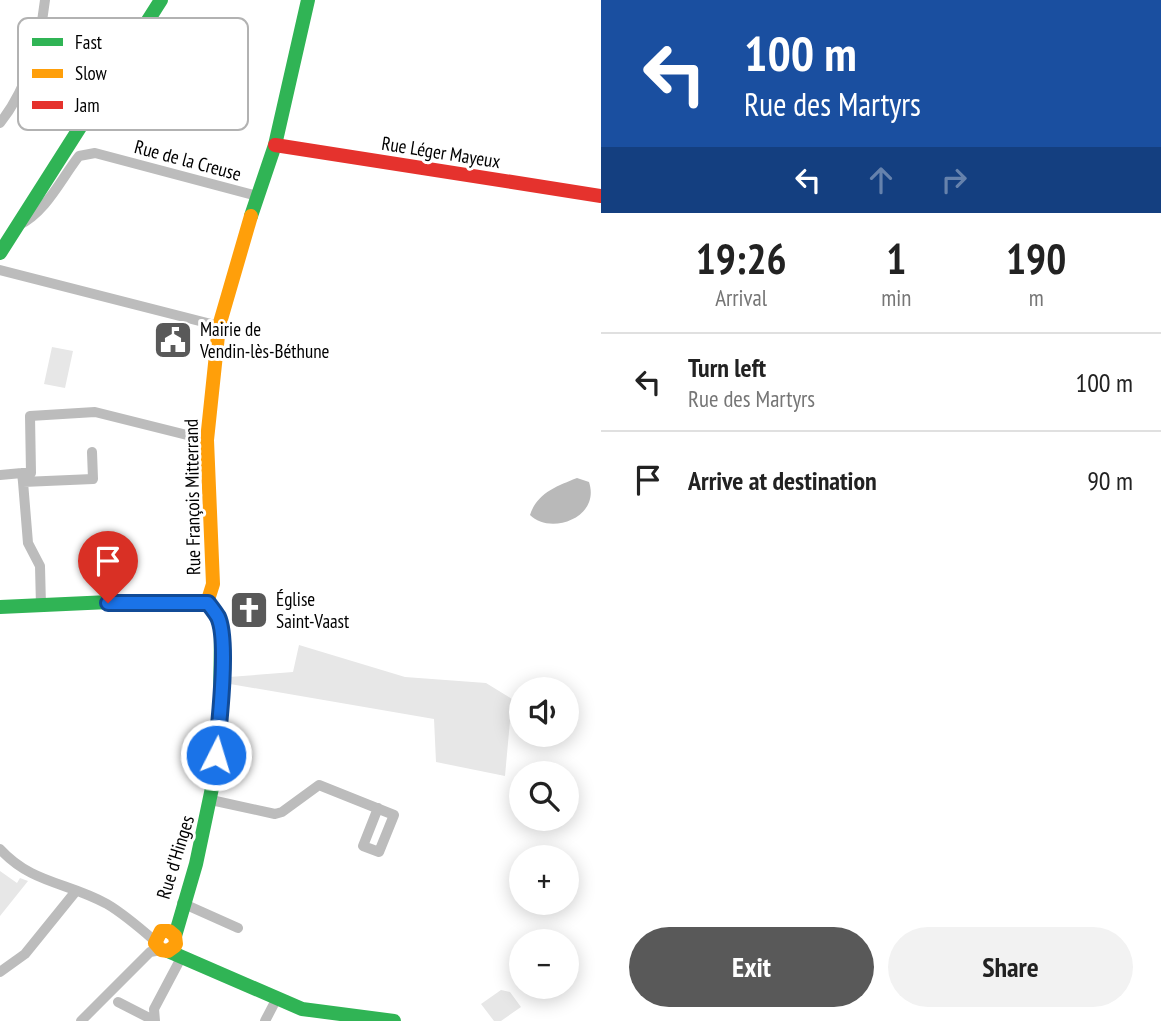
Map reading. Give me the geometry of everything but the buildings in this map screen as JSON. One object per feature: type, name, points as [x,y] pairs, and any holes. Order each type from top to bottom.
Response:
[{"type":"street","points":[[41,18],[45,0]]},
{"type":"street","points":[[140,18],[151,0]]},
{"type":"street","points":[[150,18],[161,0]]},
{"type":"street","name":"Rue François Mitterrand","points":[[208,603],[213,584],[213,561],[207,440],[219,326],[257,196],[275,145],[308,0]]},
{"type":"street","points":[[0,122],[14,106],[18,96]]},
{"type":"street","points":[[0,240],[69,130]]},
{"type":"street","points":[[0,253],[79,130]]},
{"type":"street","name":"Rue Léger Mayeux","points":[[275,145],[601,196]]},
{"type":"street","name":"Rue de la Creuse","points":[[19,225],[30,220],[44,205],[79,156],[95,153],[257,196]]},
{"type":"street","points":[[0,270],[219,326]]},
{"type":"street","points":[[22,478],[31,473],[30,416],[95,412],[207,440]]},
{"type":"street","points":[[0,475],[93,479],[92,452]]},
{"type":"street","points":[[22,478],[28,543],[40,565],[41,606]]},
{"type":"street","points":[[0,607],[131,601],[208,603]]},
{"type":"street","name":"Rue d'Hinges","points":[[168,945],[195,869],[211,800],[222,688],[221,630],[218,617],[208,603]]},
{"type":"street","points":[[211,800],[275,814],[282,812],[319,785],[378,808]]},
{"type":"street","points":[[0,849],[14,864],[30,875],[106,904],[168,945],[276,1000],[302,1009],[394,1021]]},
{"type":"street","points":[[0,972],[25,954],[76,891]]},
{"type":"street","points":[[180,909],[238,928]]},
{"type":"street","points":[[81,1021],[138,964],[168,945]]},
{"type":"street","points":[[155,1021],[154,1009],[168,945]]},
{"type":"street","points":[[265,1021],[276,1000]]},
{"type":"street","points":[[118,1002],[155,1021]]},
{"type":"shaded area","points":[[52,347],[73,351],[65,388],[44,384]]},
{"type":"shaded area","points":[[577,478],[589,482],[591,495],[588,506],[581,514],[560,523],[538,521],[530,515],[537,501],[543,496],[555,487]]},
{"type":"shaded area","points":[[299,645],[405,677],[486,683],[509,697],[505,776],[436,762],[434,719],[230,684],[229,677],[293,672]]},
{"type":"shaded area","points":[[0,871],[17,883],[20,878],[28,881],[0,916]]},
{"type":"shaded area","points":[[501,990],[509,992],[509,999],[515,999],[521,1007],[501,1021],[494,1021],[481,1004]]},
{"type":"traffic: fast","points":[[150,18],[161,0]]},
{"type":"traffic: fast","points":[[251,216],[275,145],[308,0]]},
{"type":"traffic: fast","points":[[0,253],[78,130]]},
{"type":"traffic: fast","points":[[0,607],[131,601],[207,603]]},
{"type":"traffic: fast","points":[[175,936],[196,864],[212,788],[220,710],[221,631],[217,616],[207,603]]},
{"type":"traffic: fast","points":[[168,951],[302,1009],[394,1021]]},
{"type":"traffic: slow","points":[[207,603],[213,584],[207,440],[219,326],[251,216]]},
{"type":"traffic: slow","points":[[175,946],[168,951],[161,950],[155,943],[161,931],[169,931],[175,936],[176,944]]},
{"type":"traffic: jam","points":[[275,145],[601,196]]},
{"type":"place","name":"Mairie de Vendin-lès-Béthune","points":[[173,340]]},
{"type":"place","name":"Église Saint-Vaast","points":[[249,610]]},
{"type":"route","points":[[108,603],[208,603],[218,617],[221,630],[222,688],[216,755]]}]
